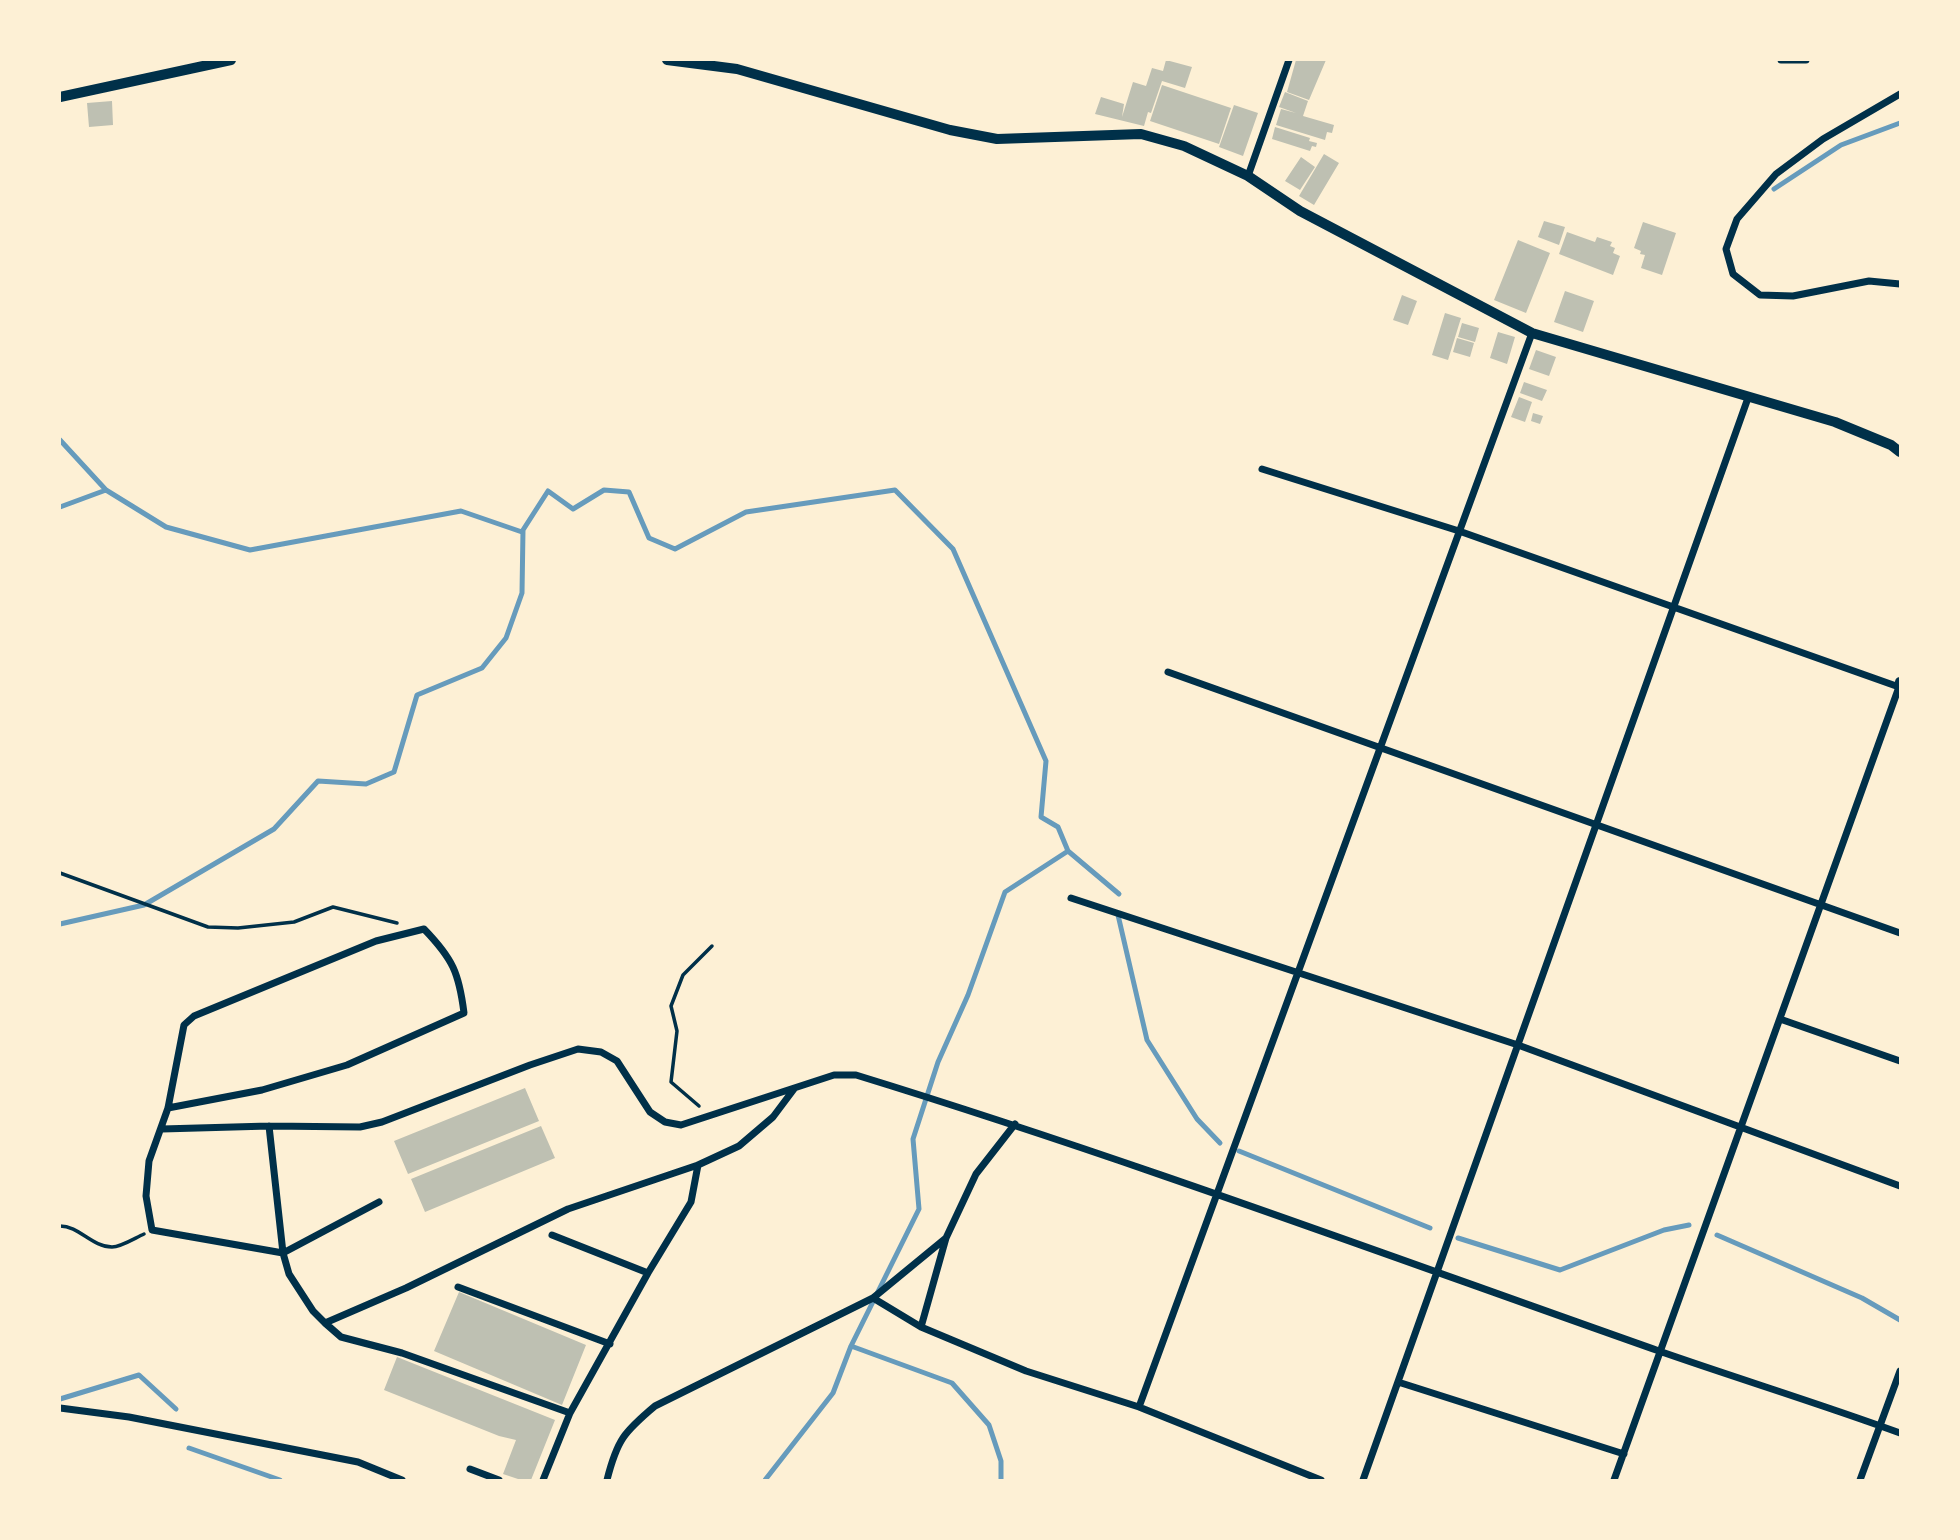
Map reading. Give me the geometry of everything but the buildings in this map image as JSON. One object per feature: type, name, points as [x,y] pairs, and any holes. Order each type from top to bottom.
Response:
[{"type":"street","points":[[60,97],[231,60]]},
{"type":"street","points":[[667,60],[737,69],[950,130],[997,139],[1141,134],[1184,146],[1248,176],[1300,211],[1532,333],[1835,422],[1891,445],[1900,452]]},
{"type":"street","points":[[1248,176],[1289,60]]},
{"type":"street","points":[[1781,60],[1806,60]]},
{"type":"street","points":[[1900,94],[1823,139],[1776,174],[1737,219],[1726,248],[1732,274],[1760,295],[1793,296],[1869,281],[1900,284]]},
{"type":"street","points":[[1139,1407],[1532,333]]},
{"type":"street","points":[[1363,1480],[1748,398]]},
{"type":"street","points":[[1262,469],[1459,531],[1673,608],[1900,685],[1614,1480]]},
{"type":"street","points":[[1168,673],[1900,933]]},
{"type":"street","points":[[1071,898],[1518,1045],[1900,1186]]},
{"type":"street","points":[[168,1108],[262,1090],[347,1065],[464,1013],[460,986],[446,952],[424,929],[376,941],[194,1016],[184,1024],[168,1108],[149,1161],[146,1196],[152,1230],[283,1252],[379,1202]]},
{"type":"street","points":[[1780,1019],[1900,1061]]},
{"type":"street","points":[[162,1129],[360,1127],[382,1122],[578,1049],[601,1052],[617,1061],[650,1112],[665,1122],[681,1125],[834,1075],[856,1075],[1015,1124],[1660,1352],[1900,1433]]},
{"type":"street","points":[[325,1323],[406,1288],[568,1209],[698,1165],[739,1146],[773,1117],[794,1089]]},
{"type":"street","points":[[921,1327],[946,1238],[976,1174],[1015,1124]]},
{"type":"street","points":[[269,1126],[283,1252],[289,1274],[313,1311],[325,1323],[341,1336],[402,1353],[570,1413]]},
{"type":"street","points":[[543,1480],[570,1413],[691,1202],[698,1165]]},
{"type":"street","points":[[552,1235],[648,1273]]},
{"type":"street","points":[[607,1480],[614,1449],[633,1424],[655,1406],[873,1298],[946,1238]]},
{"type":"street","points":[[458,1287],[610,1344]]},
{"type":"street","points":[[873,1298],[921,1327],[1026,1371],[1139,1407],[1321,1480]]},
{"type":"street","points":[[1860,1480],[1900,1371]]},
{"type":"street","points":[[1398,1382],[1624,1454]]},
{"type":"street","points":[[60,1408],[129,1417],[358,1462],[402,1480]]},
{"type":"street","points":[[470,1469],[499,1480]]},
{"type":"path","points":[[60,873],[208,927],[238,928],[295,922],[333,907],[398,923]]},
{"type":"path","points":[[711,1117],[671,1082],[677,1031],[671,1006],[683,975],[712,946]]},
{"type":"path","points":[[60,1226],[68,1226],[92,1241],[113,1247],[152,1230]]},
{"type":"waterway","points":[[1774,189],[1841,145],[1900,123]]},
{"type":"waterway","points":[[60,440],[106,490],[166,527],[250,550],[461,511],[522,532]]},
{"type":"waterway","points":[[60,507],[106,490]]},
{"type":"waterway","points":[[60,924],[144,905],[274,829],[318,781],[366,784],[394,772],[417,695],[482,668],[506,638],[522,593],[523,530],[548,491],[573,509],[604,490],[629,492],[649,538],[675,549],[746,512],[895,490],[953,549],[1046,761],[1041,817],[1058,827],[1068,851],[1119,894]]},
{"type":"waterway","points":[[765,1480],[833,1393],[851,1346],[919,1209],[913,1139],[938,1062],[968,995],[1005,892],[1068,851]]},
{"type":"waterway","points":[[1118,915],[1147,1040],[1197,1119],[1220,1143]]},
{"type":"waterway","points":[[1239,1151],[1430,1228]]},
{"type":"waterway","points":[[1458,1238],[1560,1270],[1664,1230],[1689,1225]]},
{"type":"waterway","points":[[1717,1235],[1862,1298],[1900,1320]]},
{"type":"waterway","points":[[851,1346],[952,1383],[989,1425],[1001,1461],[1001,1480]]},
{"type":"waterway","points":[[60,1399],[139,1375],[176,1409]]},
{"type":"waterway","points":[[189,1448],[280,1480]]}]
